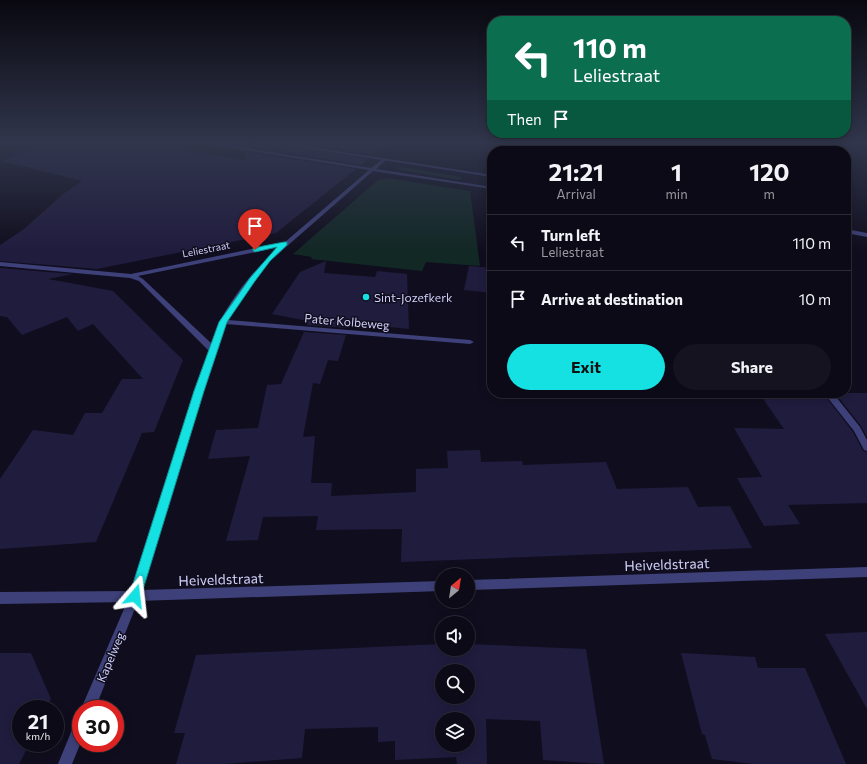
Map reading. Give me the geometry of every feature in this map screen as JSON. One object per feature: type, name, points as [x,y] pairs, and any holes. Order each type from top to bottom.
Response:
[{"type":"street","name":"Kapelweg","points":[[92,700],[135,596],[223,322],[244,289],[268,260],[284,244],[360,180]]},
{"type":"street","points":[[439,180],[487,187]]},
{"type":"street","points":[[851,232],[867,235]]},
{"type":"street","name":"Leliestraat","points":[[131,276],[284,244]]},
{"type":"street","name":"Leliestraat","points":[[0,264],[131,276],[141,280],[213,350]]},
{"type":"street","name":"Pater Kolbeweg","points":[[223,322],[470,342]]},
{"type":"street","points":[[832,398],[857,429],[867,448]]},
{"type":"street","name":"Heiveldstraat","points":[[475,585],[867,572]]},
{"type":"street","name":"Heiveldstraat","points":[[0,598],[135,596],[435,586]]},
{"type":"street","points":[[65,764],[72,747]]},
{"type":"green space","points":[[378,180],[398,180],[470,191],[480,266],[426,262],[422,271],[311,259],[312,257],[293,254]]},
{"type":"building","points":[[77,180],[343,180],[276,233],[97,269],[0,261],[0,245],[24,229],[63,194],[82,181]]},
{"type":"building","name":"Sint-Jozefkerk","points":[[326,261],[324,273],[375,277],[377,271],[407,274],[409,329],[351,323],[349,328],[307,325],[308,321],[272,314],[300,272]]},
{"type":"building","points":[[469,266],[487,268],[487,292],[464,290]]},
{"type":"building","points":[[0,268],[73,274],[48,279],[113,291],[183,360],[154,432],[142,433],[96,542],[0,549],[0,479],[33,430],[73,435],[85,413],[102,413],[122,379],[143,379],[93,324],[78,331],[67,317],[22,335],[7,317],[0,316]]},
{"type":"building","points":[[304,332],[346,335],[338,361],[328,360],[320,384],[313,383],[303,437],[315,436],[311,483],[332,483],[331,496],[416,492],[416,469],[448,468],[447,451],[480,450],[481,462],[522,461],[523,465],[606,462],[617,489],[688,487],[698,507],[730,506],[752,548],[401,562],[402,529],[316,530],[318,516],[263,517],[258,540],[226,541],[250,456],[208,459],[216,430],[258,428],[267,385],[281,384]]},
{"type":"building","points":[[851,393],[867,393],[867,437],[861,426],[839,398],[851,398]]},
{"type":"building","points":[[762,398],[827,398],[853,432],[863,451],[867,452],[867,503],[788,505],[800,524],[764,526],[737,478],[762,477],[734,428],[784,429]]},
{"type":"building","points":[[867,632],[867,709],[825,634]]},
{"type":"building","points":[[435,644],[435,656],[475,656],[475,644],[586,649],[604,764],[543,760],[540,721],[486,719],[487,764],[457,764],[456,757],[395,760],[395,741],[378,742],[378,727],[305,729],[302,758],[225,764],[176,764],[185,733],[174,733],[196,655]]},
{"type":"building","points":[[0,653],[31,653],[51,699],[12,700],[12,752],[25,752],[19,764],[0,764]]},
{"type":"building","points":[[681,653],[755,657],[758,668],[805,668],[846,764],[753,764],[712,759],[705,735],[702,734]]},
{"type":"place","name":"Sint-Jozefkerk","points":[[366,297]]},
{"type":"route","points":[[135,596],[199,391],[223,322],[244,289],[268,260],[284,244],[255,250]]}]
